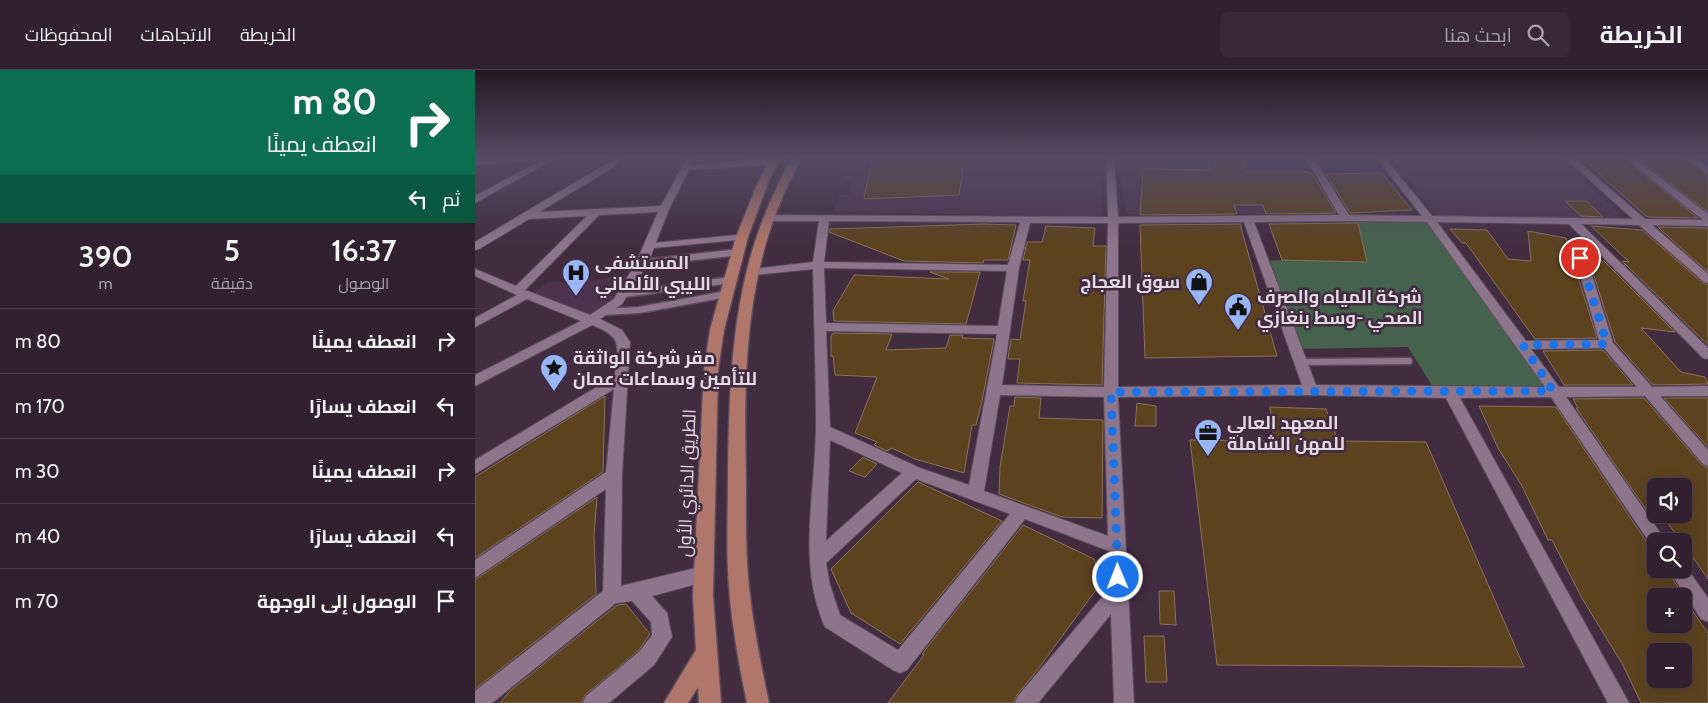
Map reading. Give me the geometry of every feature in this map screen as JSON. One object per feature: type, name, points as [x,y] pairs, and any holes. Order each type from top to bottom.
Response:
[{"type":"main road","name":"الطريق الدائري الأول","points":[[709,703],[705,656],[704,574],[711,370],[740,245],[762,187]]},
{"type":"main road","points":[[758,703],[745,640],[739,585],[738,365],[754,272],[769,218],[783,187]]},
{"type":"main road","points":[[675,703],[705,656]]},
{"type":"street","points":[[475,200],[500,187]]},
{"type":"street","points":[[475,247],[575,187]]},
{"type":"street","points":[[475,381],[590,320],[603,312],[624,294],[642,263],[663,209],[675,187]]},
{"type":"street","points":[[1111,187],[1113,220],[1111,392],[1124,703]]},
{"type":"street","points":[[1327,187],[1346,218]]},
{"type":"street","points":[[1404,187],[1431,219],[1523,345],[1652,533]]},
{"type":"street","points":[[1601,187],[1708,280]]},
{"type":"street","points":[[1667,187],[1708,219]]},
{"type":"street","points":[[526,216],[663,209]]},
{"type":"street","points":[[475,323],[522,293],[597,212]]},
{"type":"street","points":[[769,218],[1113,220],[1346,218],[1708,223]]},
{"type":"street","points":[[824,218],[818,265],[823,430],[817,560],[821,585],[832,621],[900,663],[1021,512]]},
{"type":"street","points":[[975,494],[1013,268],[1026,219]]},
{"type":"street","points":[[1248,219],[1311,390]]},
{"type":"street","points":[[1573,222],[1708,355]]},
{"type":"street","points":[[1602,251],[1588,251],[1582,253],[1580,258],[1607,344],[1708,460]]},
{"type":"street","points":[[754,272],[818,265],[1013,268]]},
{"type":"street","points":[[475,272],[618,333],[624,342],[614,475],[612,595]]},
{"type":"street","points":[[821,327],[1004,330]]},
{"type":"street","points":[[1523,345],[1607,344]]},
{"type":"street","points":[[475,468],[622,378]]},
{"type":"street","points":[[994,390],[1111,392],[1311,390],[1450,393],[1708,391]]},
{"type":"street","points":[[1450,393],[1619,703]]},
{"type":"street","points":[[823,430],[914,472],[1117,546]]},
{"type":"street","points":[[817,560],[914,472]]},
{"type":"street","points":[[475,570],[614,475]]},
{"type":"street","points":[[476,703],[612,595],[636,592],[704,574]]},
{"type":"street","points":[[1683,578],[1708,613]]},
{"type":"street","points":[[593,703],[647,658],[662,637],[659,619],[636,592]]},
{"type":"street","points":[[1025,703],[1118,592]]},
{"type":"lane","points":[[648,246],[740,245]]},
{"type":"lane","points":[[642,263],[740,245]]},
{"type":"lane","points":[[624,294],[729,287]]},
{"type":"lane","points":[[603,312],[639,310],[729,287]]},
{"type":"lane","points":[[1301,362],[1409,361]]},
{"type":"shaded area","points":[[852,187],[1101,187],[1103,217],[834,212],[840,195],[850,194]]},
{"type":"shaded area","points":[[1122,187],[1317,187],[1334,214],[1126,214]]},
{"type":"shaded area","points":[[1414,187],[1590,187],[1627,220],[1438,217]]},
{"type":"shaded area","name":"المستشفى الليبي الألماني","points":[[631,275],[613,300],[600,310],[587,316],[531,295],[547,282],[587,281]]},
{"type":"green space","points":[[1344,219],[1431,219],[1553,391],[1436,392],[1408,347],[1299,349],[1265,261],[1357,257]]},
{"type":"building","points":[[866,187],[960,187],[959,195],[864,199]]},
{"type":"building","points":[[1142,187],[1320,187],[1336,213],[1266,214],[1263,205],[1234,205],[1237,214],[1140,215]]},
{"type":"building","points":[[1334,187],[1393,187],[1412,210],[1350,213]]},
{"type":"building","points":[[1613,187],[1659,187],[1698,218],[1647,217]]},
{"type":"building","points":[[1675,187],[1708,187],[1708,212]]},
{"type":"building","points":[[1565,201],[1586,201],[1603,217],[1581,216]]},
{"type":"building","points":[[1358,223],[1367,262],[1282,260],[1269,224]]},
{"type":"building","points":[[984,224],[1016,225],[1008,260],[984,260],[983,263],[904,261],[829,232],[830,229]]},
{"type":"building","name":"سوق العجاج","points":[[1240,224],[1277,356],[1145,358],[1140,225]]},
{"type":"building","points":[[1046,226],[1095,228],[1093,246],[1106,246],[1102,385],[1017,383],[1020,359],[1008,359],[1011,339],[1020,340],[1026,301],[1023,301],[1030,260],[1023,260],[1027,242],[1042,242]]},
{"type":"building","points":[[1591,226],[1642,230],[1703,283],[1708,285],[1708,345],[1622,261],[1629,262]]},
{"type":"building","points":[[1658,227],[1708,228],[1708,272],[1661,230]]},
{"type":"building","points":[[1450,229],[1487,230],[1508,259],[1531,261],[1528,231],[1566,238],[1597,338],[1535,339],[1466,243],[1462,243]]},
{"type":"building","points":[[1589,260],[1604,261],[1675,332],[1641,328],[1681,372],[1705,377],[1708,384],[1653,385],[1615,342]]},
{"type":"building","points":[[930,272],[980,272],[966,324],[834,321],[833,311],[854,275],[949,279]]},
{"type":"building","points":[[834,333],[892,334],[886,350],[946,348],[950,335],[963,335],[962,338],[994,339],[976,425],[972,425],[964,473],[915,459],[892,448],[887,451],[874,445],[877,442],[855,433],[877,377],[835,375],[833,356],[831,356],[831,335]]},
{"type":"building","points":[[1603,350],[1633,385],[1564,385],[1543,351]]},
{"type":"building","points":[[605,396],[603,472],[475,558],[475,477]]},
{"type":"building","points":[[1015,397],[1041,398],[1039,418],[1103,420],[1102,518],[1062,517],[999,494],[1000,467],[1010,406],[1014,406]]},
{"type":"building","points":[[1644,398],[1702,465],[1708,468],[1708,579],[1692,556],[1692,533],[1675,533],[1668,523],[1692,523],[1692,478],[1647,478],[1647,511],[1576,408],[1578,408],[1573,399]]},
{"type":"building","points":[[1664,398],[1708,398],[1708,447]]},
{"type":"building","points":[[1137,403],[1156,406],[1156,426],[1135,426]]},
{"type":"building","points":[[1479,406],[1556,407],[1647,543],[1647,578],[1672,578],[1679,588],[1647,588],[1647,633],[1692,633],[1692,610],[1708,633],[1708,703],[1641,703],[1623,665],[1583,600],[1552,540],[1548,540],[1522,486],[1498,448]]},
{"type":"building","points":[[1270,407],[1326,409],[1338,441],[1426,442],[1524,667],[1217,665],[1190,440],[1274,441]]},
{"type":"building","points":[[863,457],[877,464],[865,477],[849,471]]},
{"type":"building","points":[[918,482],[1002,521],[900,644],[851,613],[831,569]]},
{"type":"building","points":[[597,497],[594,535],[596,594],[475,689],[475,580]]},
{"type":"building","points":[[1023,525],[1094,559],[1103,580],[1013,703],[888,703],[924,655],[922,654]]},
{"type":"building","points":[[1159,591],[1174,591],[1176,625],[1160,624]]},
{"type":"building","points":[[626,604],[650,634],[639,650],[585,695],[581,703],[500,703],[510,691],[617,605]]},
{"type":"building","points":[[1144,636],[1164,636],[1167,682],[1146,682]]},
{"type":"place","name":"المستشفى الليبي الألماني","points":[[576,297]]},
{"type":"place","name":"سوق العجاج","points":[[1199,306]]},
{"type":"place","name":"شركة المياه والصرف الصحي -وسط بنغازي","points":[[1238,331]]},
{"type":"place","name":"مقر شركة الواثقة للتأمين وسماعات عمان","points":[[554,392]]},
{"type":"place","name":"المعهد العالي للمهن الشاملة","points":[[1208,457]]},
{"type":"route","points":[[1118,577],[1111,392],[1311,390],[1450,393],[1553,391],[1523,345],[1607,344],[1580,258]]}]
